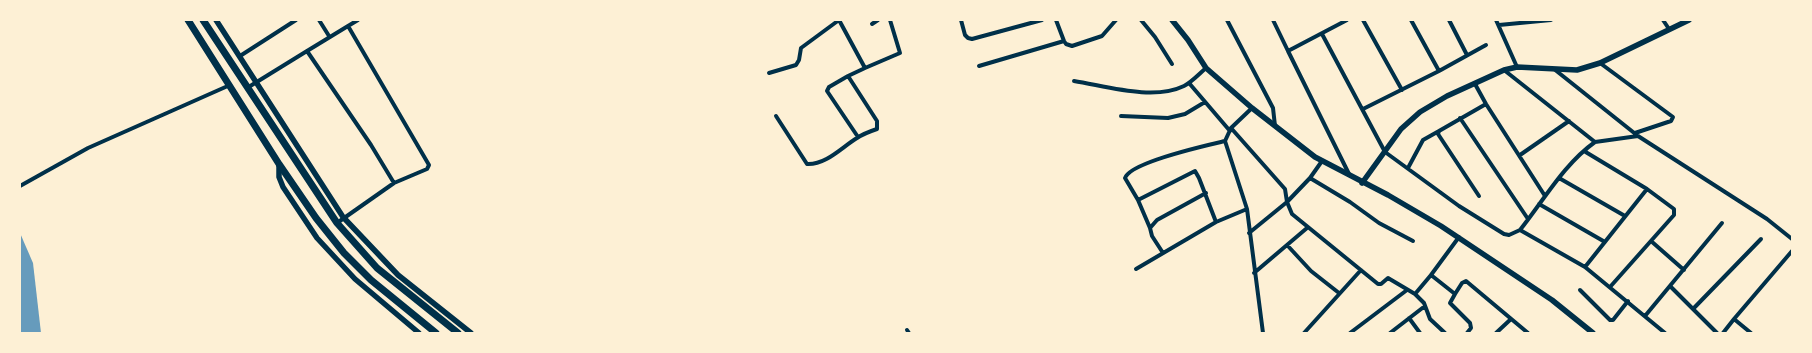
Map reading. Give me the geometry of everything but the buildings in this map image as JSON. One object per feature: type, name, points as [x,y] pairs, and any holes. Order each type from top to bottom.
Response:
[{"type":"main road","points":[[188,20],[279,164],[316,218],[344,254],[371,280],[436,333]]},
{"type":"main road","points":[[203,20],[337,223],[377,268],[458,333]]},
{"type":"street","points":[[216,20],[344,218],[398,275],[471,333]]},
{"type":"street","points":[[240,56],[296,20]]},
{"type":"street","points":[[319,20],[329,36]]},
{"type":"street","points":[[247,88],[329,36],[358,20]]},
{"type":"street","points":[[769,73],[796,65],[798,63],[801,48],[839,20],[865,68]]},
{"type":"street","points":[[872,24],[878,20]]},
{"type":"street","points":[[858,137],[827,91],[829,87],[848,76],[900,53],[890,20]]},
{"type":"street","points":[[961,20],[965,35],[972,39],[1042,20]]},
{"type":"street","points":[[1056,20],[1064,41],[1066,44],[1072,46],[1102,36],[1116,20]]},
{"type":"street","points":[[1141,20],[1155,37],[1172,64]]},
{"type":"street","points":[[1172,20],[1188,40],[1206,68],[1252,108],[1322,161],[1362,183],[1388,195],[1459,237],[1552,300],[1593,333]]},
{"type":"street","points":[[1227,20],[1273,108],[1275,126]]},
{"type":"street","points":[[1273,20],[1350,176]]},
{"type":"street","points":[[1288,51],[1347,20]]},
{"type":"street","points":[[1363,20],[1402,90]]},
{"type":"street","points":[[1411,20],[1439,71]]},
{"type":"street","points":[[1449,20],[1467,55]]},
{"type":"street","points":[[1496,20],[1517,67]]},
{"type":"street","points":[[1499,25],[1551,20]]},
{"type":"street","points":[[1663,20],[1669,29]]},
{"type":"street","points":[[1362,183],[1401,129],[1420,112],[1447,96],[1504,70],[1517,67],[1577,70],[1600,63],[1689,20]]},
{"type":"street","points":[[337,223],[394,183],[427,169],[428,165],[348,26]]},
{"type":"street","points":[[1322,34],[1385,152],[1459,206],[1504,234],[1509,235],[1520,230],[1559,178],[1584,151],[1595,142],[1637,134],[1671,121],[1673,117],[1600,63]]},
{"type":"street","points":[[979,66],[1064,41]]},
{"type":"street","points":[[1363,109],[1439,71],[1486,45]]},
{"type":"street","points":[[307,51],[394,183]]},
{"type":"street","points":[[1074,81],[1144,93],[1171,91],[1189,83],[1206,68]]},
{"type":"street","points":[[1554,68],[1637,134],[1767,219],[1792,239]]},
{"type":"street","points":[[1504,70],[1595,142]]},
{"type":"street","points":[[776,116],[807,164],[812,165],[831,156],[858,137],[877,128],[878,125],[877,120],[848,76]]},
{"type":"street","points":[[1189,83],[1230,130],[1260,159],[1285,189],[1287,202],[1292,214],[1307,228],[1378,284],[1381,284],[1388,278],[1415,294],[1425,306],[1430,319],[1445,333]]},
{"type":"street","points":[[1475,84],[1486,104],[1545,196]]},
{"type":"street","points":[[20,186],[88,148],[230,85]]},
{"type":"street","points":[[1121,116],[1168,118],[1185,114],[1205,102]]},
{"type":"street","points":[[1408,168],[1422,140],[1486,104]]},
{"type":"street","points":[[1252,108],[1230,130],[1225,141],[1247,209],[1254,273],[1263,333]]},
{"type":"street","points":[[1460,118],[1528,219]]},
{"type":"street","points":[[1520,155],[1569,121]]},
{"type":"street","points":[[1439,131],[1439,137],[1479,196]]},
{"type":"street","points":[[1163,253],[1152,236],[1138,200],[1125,178],[1126,174],[1157,159],[1225,141]]},
{"type":"street","points":[[1584,151],[1647,189],[1674,209],[1674,215],[1610,287]]},
{"type":"street","points":[[1249,233],[1287,202],[1310,178],[1322,161]]},
{"type":"street","points":[[279,164],[279,177],[283,187],[317,238],[355,279],[419,333]]},
{"type":"street","points":[[1138,200],[1195,171],[1206,193],[1216,222]]},
{"type":"street","points":[[1310,178],[1350,202],[1379,223],[1413,242]]},
{"type":"street","points":[[1559,178],[1625,216]]},
{"type":"street","points":[[1584,267],[1647,189]]},
{"type":"street","points":[[1150,228],[1157,220],[1206,193]]},
{"type":"street","points":[[1539,204],[1605,242]]},
{"type":"street","points":[[1136,269],[1216,222],[1247,209]]},
{"type":"street","points":[[1645,316],[1722,223]]},
{"type":"street","points":[[1254,273],[1307,228]]},
{"type":"street","points":[[1520,230],[1584,267],[1628,301],[1665,333]]},
{"type":"street","points":[[1415,294],[1459,237]]},
{"type":"street","points":[[1693,309],[1761,238]]},
{"type":"street","points":[[1651,241],[1684,270]]},
{"type":"street","points":[[1287,245],[1311,271],[1339,293]]},
{"type":"street","points":[[1723,333],[1792,251]]},
{"type":"street","points":[[1304,333],[1361,270]]},
{"type":"street","points":[[1431,274],[1455,294]]},
{"type":"street","points":[[1466,333],[1472,325],[1450,303],[1462,283],[1466,282],[1528,333]]},
{"type":"street","points":[[1670,286],[1717,333]]},
{"type":"street","points":[[1350,333],[1407,290]]},
{"type":"street","points":[[1580,290],[1610,320],[1613,320],[1628,301]]},
{"type":"street","points":[[1390,333],[1425,306]]},
{"type":"street","points":[[1409,318],[1420,333]]},
{"type":"street","points":[[1496,333],[1510,319]]},
{"type":"street","points":[[1734,319],[1751,333]]},
{"type":"water","points":[[20,233],[33,263],[41,333],[20,333]]}]
